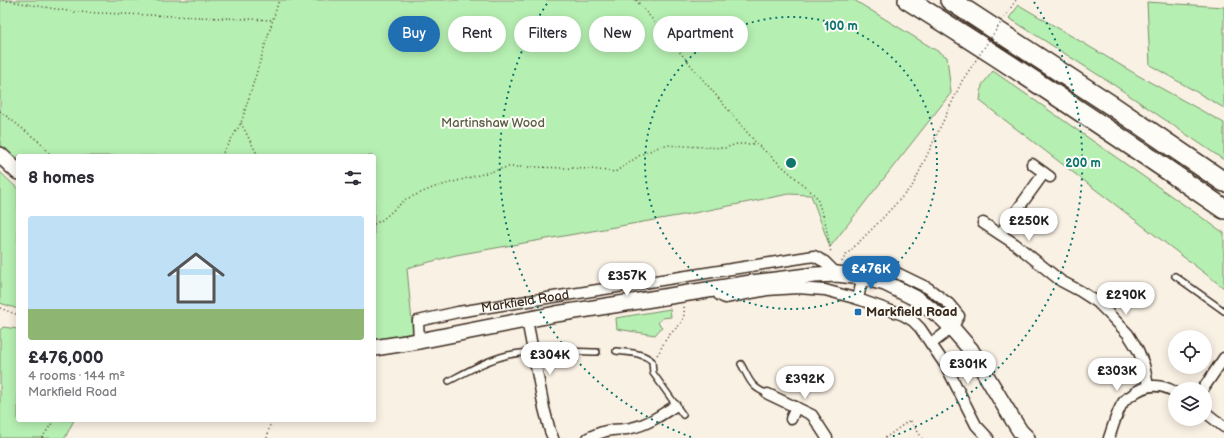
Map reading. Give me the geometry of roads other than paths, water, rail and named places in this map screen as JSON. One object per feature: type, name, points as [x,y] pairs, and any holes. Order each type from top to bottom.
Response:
[{"type":"highway","points":[[908,0],[1096,121],[1224,209]]},
{"type":"highway","points":[[950,0],[1224,182]]},
{"type":"street","points":[[0,155],[16,170]]},
{"type":"street","points":[[1000,234],[1047,175],[1032,164]]},
{"type":"street","points":[[983,222],[1015,244],[1060,281],[1080,291],[1096,302],[1112,317],[1128,334],[1138,350],[1144,365],[1148,386]]},
{"type":"street","name":"Markfield Road","points":[[419,341],[418,321],[466,311],[814,256],[825,262],[837,274]]},
{"type":"street","name":"Markfield Road","points":[[376,348],[419,341],[556,314],[751,283],[815,275],[837,274],[862,277],[885,283],[917,299],[942,318],[971,350],[1020,431],[1027,438]]},
{"type":"street","points":[[858,299],[862,277]]},
{"type":"street","points":[[717,289],[719,295],[725,298],[767,290],[797,288],[825,290],[858,299],[903,315],[913,321],[932,344],[946,366],[976,425],[988,438]]},
{"type":"street","points":[[527,320],[544,408],[553,438]]},
{"type":"street","points":[[932,344],[952,328]]},
{"type":"street","points":[[1208,382],[1224,358]]},
{"type":"street","points":[[1109,438],[1116,416],[1124,401],[1135,392],[1148,386],[1158,386],[1168,390]]},
{"type":"street","points":[[768,394],[812,415],[824,434]]},
{"type":"street","points":[[588,438],[598,433],[612,430],[630,429],[644,424],[675,406]]},
{"type":"street","points":[[791,419],[796,407]]},
{"type":"street","points":[[1212,418],[1224,427]]},
{"type":"lane","points":[[1175,276],[1224,311]]},
{"type":"lane","points":[[449,381],[484,363],[507,355],[556,350],[597,352]]},
{"type":"lane","points":[[616,351],[640,354],[652,361],[653,373],[675,406],[683,415]]},
{"type":"lane","points":[[741,364],[753,385],[759,390],[768,394]]},
{"type":"place","name":"Markfield Road","points":[[858,312]]},
{"type":"park label","name":"Martinshaw Wood","points":[[493,123]]}]
